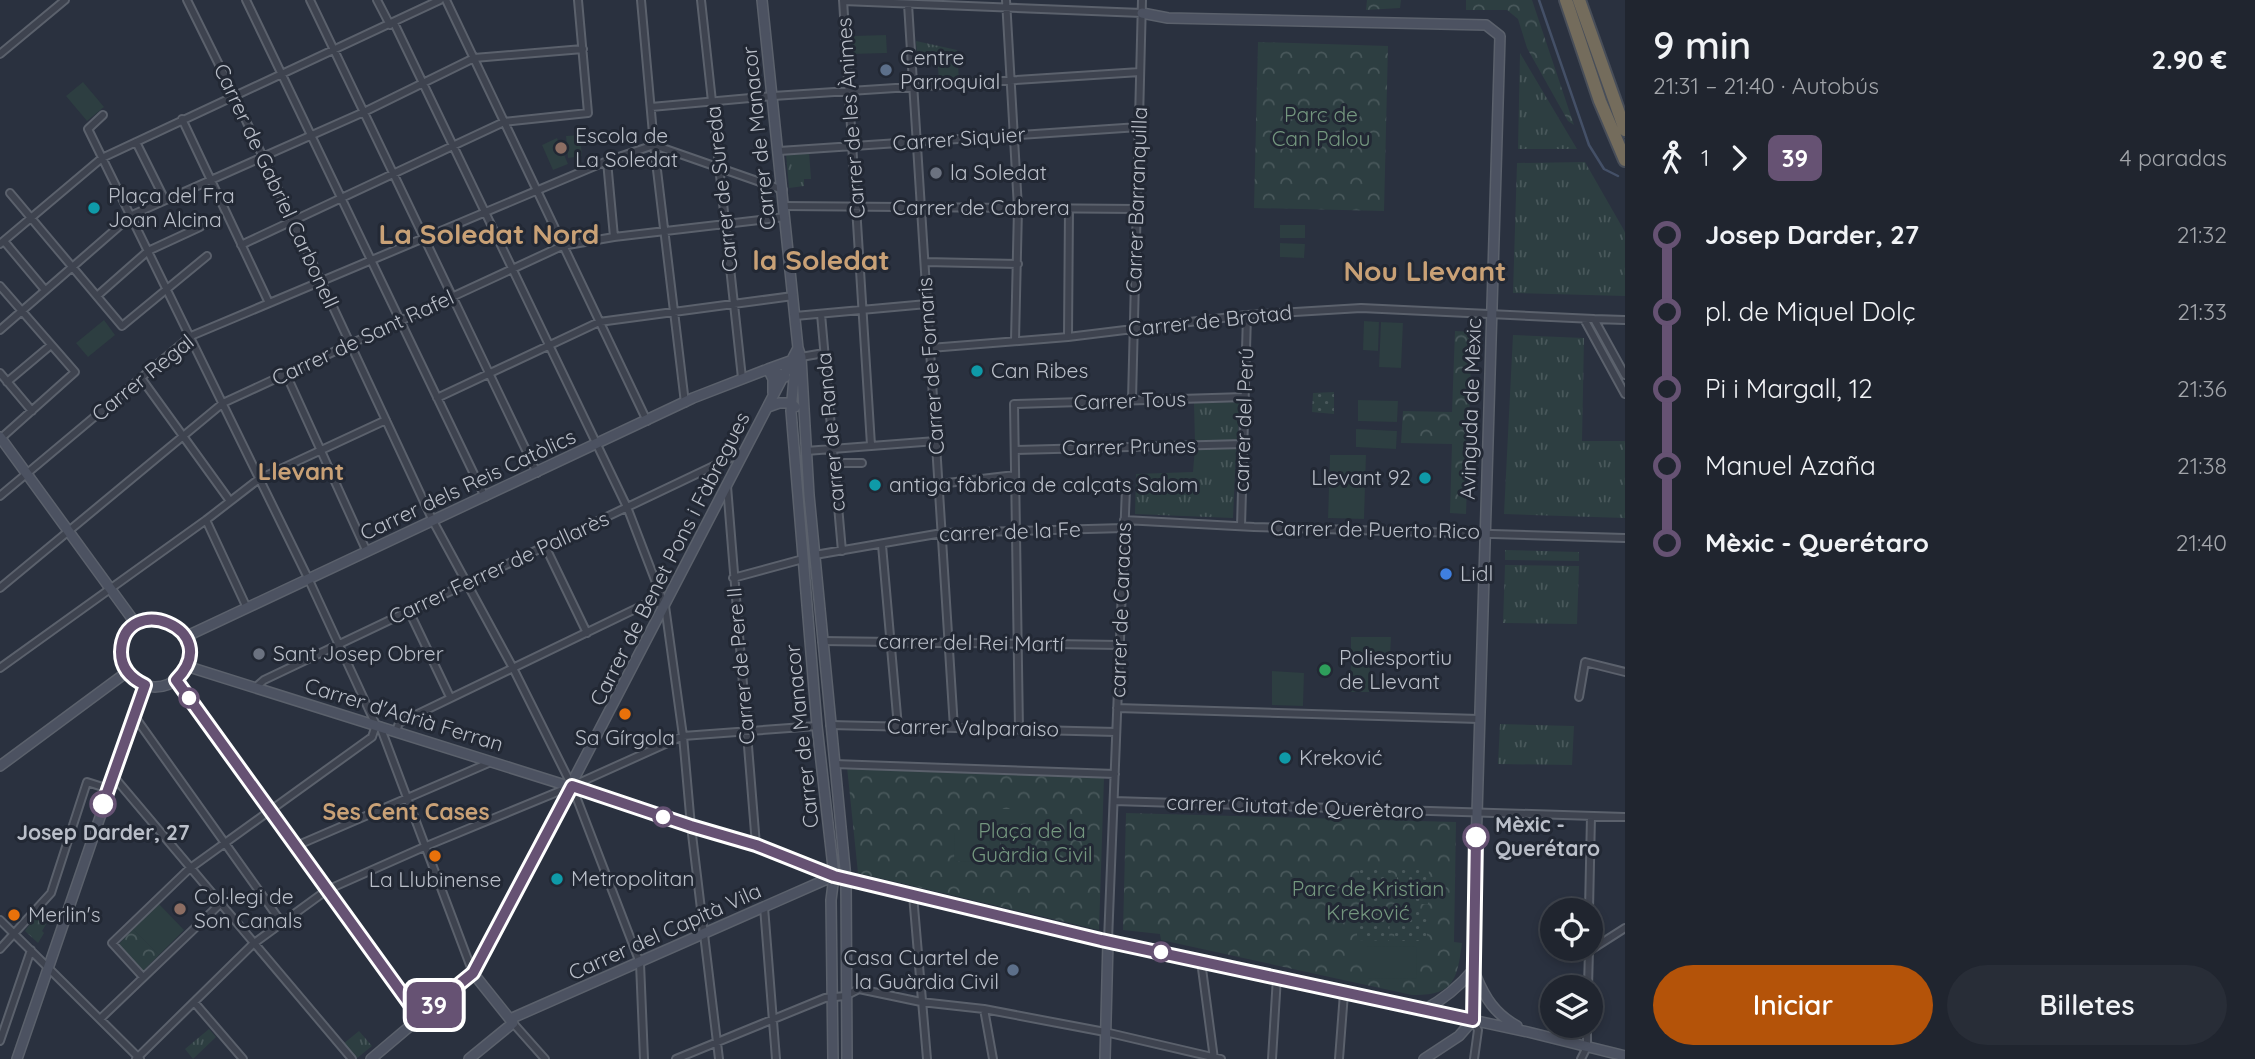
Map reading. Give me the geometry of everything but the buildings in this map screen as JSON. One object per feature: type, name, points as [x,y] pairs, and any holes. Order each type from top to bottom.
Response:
[{"type":"highway","points":[[1566,0],[1600,101],[1625,160]]},
{"type":"highway","points":[[1579,0],[1625,130]]},
{"type":"street","points":[[0,54],[65,0]]},
{"type":"street","name":"Carrer de Gabriel Carbonell","points":[[187,0],[263,156],[433,521],[513,668],[572,786],[640,963],[644,1059]]},
{"type":"street","points":[[246,0],[485,497]]},
{"type":"street","points":[[310,0],[537,473]]},
{"type":"street","points":[[377,0],[392,24],[485,211],[626,507],[665,606],[683,736],[719,1059]]},
{"type":"street","points":[[45,290],[2,242],[102,158],[440,0]]},
{"type":"street","points":[[446,0],[647,421]]},
{"type":"street","points":[[242,245],[504,122],[588,113],[578,0]]},
{"type":"street","points":[[641,0],[654,145],[685,402]]},
{"type":"street","name":"Carrer de Sureda","points":[[701,0],[742,378]]},
{"type":"street","points":[[1006,0],[1017,208],[1015,341]]},
{"type":"street","name":"Carrer Barranquilla","points":[[1132,400],[1142,0]]},
{"type":"street","points":[[843,1],[1142,13]]},
{"type":"street","name":"Carrer de les Ànimes","points":[[843,1],[871,445]]},
{"type":"street","name":"Carrer de Manacor","points":[[763,3],[795,316],[822,641],[846,879],[847,1059]]},
{"type":"street","name":"Carrer de Fornaris","points":[[908,4],[954,728]]},
{"type":"street","name":"Avinguda de Mèxic","points":[[1142,13],[1173,18],[1484,25],[1500,36],[1479,719],[1473,1020]]},
{"type":"street","points":[[0,330],[132,215],[423,85],[474,58],[583,49]]},
{"type":"street","points":[[650,107],[773,96],[1140,72]]},
{"type":"street","points":[[103,115],[88,129],[309,578],[378,725],[473,973],[545,1059]]},
{"type":"street","points":[[182,119],[269,303]]},
{"type":"street","name":"Carrer Siquier","points":[[779,150],[1139,127]]},
{"type":"street","points":[[136,142],[164,200]]},
{"type":"street","points":[[614,237],[607,161],[654,145],[783,190]]},
{"type":"street","name":"Carrer Regal","points":[[0,496],[191,336],[535,189],[607,161]]},
{"type":"street","points":[[10,193],[122,326],[207,256]]},
{"type":"street","name":"Carrer de Cabrera","points":[[784,206],[1137,209]]},
{"type":"street","points":[[1068,337],[1069,208]]},
{"type":"street","name":"Carrer de Sant Rafel","points":[[0,588],[223,403],[562,246],[614,237],[785,217]]},
{"type":"street","points":[[97,296],[148,251],[200,228]]},
{"type":"street","points":[[925,262],[1018,264]]},
{"type":"street","points":[[0,286],[75,372],[0,438],[136,624]]},
{"type":"street","points":[[437,398],[599,322],[793,296]]},
{"type":"street","points":[[795,316],[927,304]]},
{"type":"street","name":"Carrer de Brotad","points":[[930,348],[1068,337],[1247,315],[1361,308],[1625,320]]},
{"type":"street","name":"carrer de Randa","points":[[821,314],[842,551]]},
{"type":"street","name":"carrer del Perú","points":[[1241,526],[1247,315]]},
{"type":"street","points":[[1584,319],[1625,394]]},
{"type":"street","points":[[1594,319],[1625,375]]},
{"type":"street","points":[[7,382],[51,345]]},
{"type":"street","points":[[797,356],[824,353]]},
{"type":"street","name":"Carrer de Manacor","points":[[797,356],[793,408],[803,559],[817,726],[834,876],[831,900],[833,1059]]},
{"type":"street","name":"Carrer dels Reis Catòlics","points":[[185,637],[685,402],[797,356]]},
{"type":"street","name":"Carrer de Benet Pons i Fàbregues","points":[[473,973],[783,374],[797,356]]},
{"type":"street","points":[[768,369],[783,374],[793,390]]},
{"type":"street","points":[[768,369],[774,379],[770,403],[793,408],[804,419]]},
{"type":"street","points":[[0,373],[32,411]]},
{"type":"street","points":[[286,374],[367,552]]},
{"type":"street","points":[[141,378],[230,501]]},
{"type":"street","name":"Carrer Tous","points":[[1015,450],[1014,404],[1245,397]]},
{"type":"street","points":[[0,668],[259,479],[386,420]]},
{"type":"street","points":[[806,451],[936,441]]},
{"type":"street","name":"Carrer Prunes","points":[[1015,450],[1244,444]]},
{"type":"street","points":[[1015,450],[1019,730]]},
{"type":"street","name":"Carrer Ferrer de Pallarès","points":[[256,687],[264,680],[745,451]]},
{"type":"street","points":[[834,463],[862,463]]},
{"type":"street","points":[[939,484],[1015,475]]},
{"type":"street","name":"Carrer de Pere II","points":[[727,486],[756,845]]},
{"type":"street","name":"carrer de Caracas","points":[[1116,732],[1126,488]]},
{"type":"street","points":[[206,520],[247,608]]},
{"type":"street","name":"Carrer de Puerto Rico","points":[[1124,524],[1625,538]]},
{"type":"street","name":"carrer de la Fe","points":[[815,555],[942,533],[1016,533],[1124,524]]},
{"type":"street","points":[[882,545],[898,727]]},
{"type":"street","points":[[545,546],[587,633]]},
{"type":"street","points":[[733,578],[803,559]]},
{"type":"street","points":[[396,731],[398,723],[654,600],[665,606]]},
{"type":"street","points":[[409,611],[450,697]]},
{"type":"street","points":[[158,619],[178,628],[185,637],[188,647],[186,666],[176,680],[166,685],[145,685],[135,680],[122,662],[121,652],[128,632],[136,624],[158,619]]},
{"type":"street","name":"carrer del Rei Martí","points":[[822,641],[1120,645]]},
{"type":"street","points":[[1579,697],[1585,662],[1625,672]]},
{"type":"street","name":"Carrer d'Adrià Ferran","points":[[186,666],[756,845],[834,876],[1108,941],[1528,1032],[1625,1056]]},
{"type":"street","points":[[0,766],[127,672]]},
{"type":"street","points":[[813,677],[822,691],[823,710],[830,725]]},
{"type":"street","points":[[176,680],[419,1017]]},
{"type":"street","points":[[17,1059],[145,685]]},
{"type":"street","points":[[1117,708],[1479,719]]},
{"type":"street","points":[[135,717],[282,923]]},
{"type":"street","points":[[144,977],[112,943],[189,869],[372,737],[378,725]]},
{"type":"street","name":"Carrer Valparaiso","points":[[830,725],[1116,732]]},
{"type":"street","points":[[0,920],[138,1058],[253,944],[327,890],[683,736],[817,726]]},
{"type":"street","points":[[1105,1059],[1116,732]]},
{"type":"street","points":[[296,846],[492,761]]},
{"type":"street","points":[[834,764],[1115,774]]},
{"type":"street","points":[[113,776],[219,905],[352,1059]]},
{"type":"street","points":[[0,949],[51,893],[87,782],[109,789]]},
{"type":"street","name":"carrer Ciutat de Querètaro","points":[[1114,801],[1477,813]]},
{"type":"street","points":[[1477,813],[1625,817]]},
{"type":"street","points":[[1589,898],[1591,816]]},
{"type":"street","name":"Carrer del Capità Vila","points":[[469,1059],[511,1021],[834,876]]},
{"type":"street","points":[[913,895],[927,1059]]},
{"type":"street","points":[[100,1019],[219,905]]},
{"type":"street","points":[[764,907],[776,1059]]},
{"type":"street","points":[[1603,941],[1625,928]]},
{"type":"street","points":[[0,1041],[31,950]]},
{"type":"street","points":[[676,1059],[825,998],[845,996],[859,989],[921,1002],[984,1009],[1105,1032],[1216,1058],[1201,961]]},
{"type":"street","points":[[1424,1010],[1449,995],[1473,970],[1484,996],[1495,1011],[1528,1032]]},
{"type":"street","points":[[371,1059],[473,973]]},
{"type":"street","points":[[1272,1059],[1277,977]]},
{"type":"street","points":[[1339,1059],[1344,993]]},
{"type":"street","points":[[194,1002],[243,1059]]},
{"type":"street","points":[[984,1009],[993,1059]]},
{"type":"street","points":[[1424,1059],[1459,1036],[1473,1020],[1478,1030],[1474,1059]]},
{"type":"street","points":[[1581,1059],[1587,1047],[1587,1038]]},
{"type":"green space","points":[[1367,0],[1401,0],[1400,8],[1366,10]]},
{"type":"green space","points":[[1466,0],[1532,0],[1574,125],[1568,121],[1527,48],[1518,19],[1507,10],[1466,10]]},
{"type":"green space","points":[[886,35],[887,53],[852,54],[851,36]]},
{"type":"green space","points":[[916,41],[957,50],[959,80],[939,81],[937,53],[917,54]]},
{"type":"green space","name":"Parc de Can Palou","points":[[1258,42],[1388,46],[1384,211],[1254,208]]},
{"type":"green space","points":[[1520,53],[1577,149],[1518,149]]},
{"type":"green space","points":[[83,82],[104,107],[87,121],[66,96]]},
{"type":"green space","points":[[580,135],[582,156],[568,158],[566,136]]},
{"type":"green space","points":[[557,138],[568,164],[553,170],[542,145]]},
{"type":"green space","points":[[809,152],[811,179],[804,179],[804,186],[789,188],[786,154]]},
{"type":"green space","points":[[1585,162],[1625,232],[1625,296],[1513,293],[1517,163]]},
{"type":"green space","points":[[1280,225],[1305,225],[1305,238],[1280,238]]},
{"type":"green space","points":[[1280,243],[1305,244],[1304,258],[1280,257]]},
{"type":"green space","points":[[104,320],[115,335],[88,357],[76,343]]},
{"type":"green space","points":[[1364,321],[1379,322],[1378,351],[1363,350]]},
{"type":"green space","points":[[1381,322],[1403,323],[1401,368],[1379,367]]},
{"type":"green space","points":[[1455,331],[1472,332],[1466,514],[1450,513],[1452,444],[1401,443],[1403,411],[1452,412]]},
{"type":"green space","points":[[1513,335],[1584,338],[1582,441],[1625,441],[1625,518],[1504,514]]},
{"type":"green space","points":[[1334,392],[1334,414],[1312,412],[1313,393]]},
{"type":"green space","points":[[1358,400],[1398,401],[1397,422],[1358,421]]},
{"type":"green space","points":[[1239,402],[1238,441],[1195,443],[1194,403]]},
{"type":"green space","points":[[1356,429],[1397,431],[1396,449],[1356,447]]},
{"type":"green space","points":[[1195,448],[1236,449],[1233,518],[1135,514],[1136,474],[1193,472]]},
{"type":"green space","points":[[1330,455],[1366,455],[1364,519],[1328,518]]},
{"type":"green space","points":[[1505,550],[1579,552],[1579,561],[1505,560]]},
{"type":"green space","points":[[1505,565],[1579,566],[1577,624],[1503,623]]},
{"type":"green space","points":[[1351,637],[1391,637],[1390,657],[1351,656]]},
{"type":"green space","points":[[1351,664],[1370,665],[1369,692],[1350,692]]},
{"type":"green space","points":[[1272,671],[1304,673],[1303,706],[1272,705]]},
{"type":"green space","points":[[1500,724],[1574,726],[1572,765],[1498,764]]},
{"type":"green space","name":"Plaça de la Guàrdia Civil","points":[[847,767],[1104,777],[1099,930],[858,873]]},
{"type":"green space","points":[[977,809],[1021,809],[1021,831],[977,830]]},
{"type":"green space","name":"Parc de Kristian Kreković","points":[[1126,813],[1456,822],[1454,942],[1462,943],[1455,976],[1445,989],[1426,995],[1412,995],[1161,940],[1160,934],[1123,930]]},
{"type":"green space","points":[[955,833],[990,833],[989,862],[954,861]]},
{"type":"green space","points":[[1001,834],[1025,835],[1025,860],[1001,860]]},
{"type":"green space","points":[[1397,867],[1429,867],[1428,904],[1406,904],[1406,892],[1397,892]]},
{"type":"green space","points":[[1359,869],[1391,870],[1391,893],[1382,893],[1381,903],[1358,902]]},
{"type":"green space","points":[[159,904],[184,930],[159,955],[133,929]]},
{"type":"green space","points":[[1357,908],[1380,908],[1380,917],[1390,918],[1389,941],[1357,940]]},
{"type":"green space","points":[[1405,910],[1427,910],[1427,941],[1394,941],[1395,919],[1405,919]]},
{"type":"green space","points":[[43,914],[48,921],[38,943],[25,931],[36,915]]},
{"type":"green space","points":[[133,929],[159,955],[143,971],[118,945]]},
{"type":"green space","points":[[1367,946],[1417,947],[1416,979],[1367,978]]},
{"type":"green space","points":[[209,1029],[216,1037],[193,1059],[185,1049]]},
{"type":"green space","points":[[359,1031],[372,1046],[356,1059],[343,1044]]},
{"type":"waterway","points":[[1539,0],[1589,145],[1604,169],[1618,176]]},
{"type":"bus line","name":"39","points":[[103,804],[145,685],[127,672],[122,662],[123,641],[136,624],[158,619],[169,622],[185,637],[188,647],[186,666],[176,680],[419,1017],[473,973],[572,786],[756,845],[834,876],[1101,940],[1473,1020],[1476,837]]},
{"type":"place","name":"Centre Parroquial","points":[[886,70]]},
{"type":"place","name":"Escola de La Soledat","points":[[561,148]]},
{"type":"place","name":"la Soledat","points":[[936,173]]},
{"type":"place","name":"Plaça del Fra Joan Alcina","points":[[94,208]]},
{"type":"place","name":"Can Ribes","points":[[977,371]]},
{"type":"place","name":"Llevant 92","points":[[1425,478]]},
{"type":"place","name":"antiga fàbrica de calçats Salom","points":[[875,485]]},
{"type":"place","name":"Lidl","points":[[1446,574]]},
{"type":"place","name":"Sant Josep Obrer","points":[[259,654]]},
{"type":"place","name":"Poliesportiu de Llevant","points":[[1325,670]]},
{"type":"place","name":"Sa Gírgola","points":[[625,714]]},
{"type":"place","name":"Kreković","points":[[1285,758]]},
{"type":"place","name":"Josep Darder, 27","points":[[103,804]]},
{"type":"place","name":"Mèxic - Querétaro","points":[[1476,837]]},
{"type":"place","name":"La Llubinense","points":[[435,856]]},
{"type":"place","name":"Metropolitan","points":[[557,879]]},
{"type":"place","name":"Col·legi de Son Canals","points":[[180,909]]},
{"type":"place","name":"Merlin's","points":[[14,915]]},
{"type":"place","name":"Casa Cuartel de la Guàrdia Civil","points":[[1013,970]]},
{"type":"district","name":"La Soledat Nord","points":[[489,234]]},
{"type":"district","name":"la Soledat","points":[[821,260]]},
{"type":"district","name":"Nou Llevant","points":[[1425,271]]},
{"type":"district","name":"Llevant","points":[[301,472]]},
{"type":"district","name":"Ses Cent Cases","points":[[406,812]]}]
